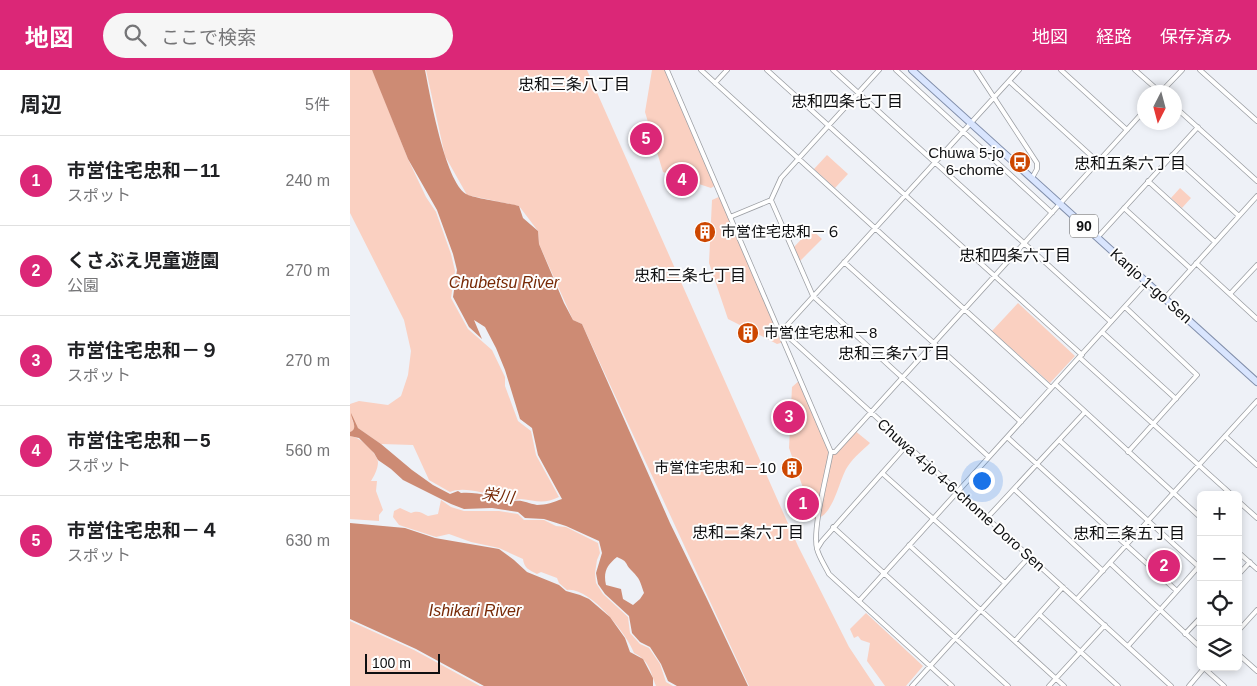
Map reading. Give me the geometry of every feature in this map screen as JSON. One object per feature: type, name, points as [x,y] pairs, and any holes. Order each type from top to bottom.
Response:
[{"type":"main road","name":"Kanjo 1-go Sen","points":[[912,70],[1257,382]]},
{"type":"street","points":[[668,70],[831,452],[818,519],[817,549],[829,574],[952,686]]},
{"type":"street","points":[[701,70],[1051,388]]},
{"type":"street","points":[[715,83],[727,70]]},
{"type":"street","points":[[767,70],[1228,491]]},
{"type":"street","points":[[833,70],[1111,322]]},
{"type":"street","points":[[730,216],[771,200],[781,178],[879,70]]},
{"type":"street","points":[[896,70],[1052,212]]},
{"type":"street","points":[[976,70],[1037,163],[1037,169],[1032,178]]},
{"type":"street","points":[[781,332],[1019,70]]},
{"type":"street","points":[[1062,70],[1127,130]]},
{"type":"street","points":[[1135,70],[1152,85]]},
{"type":"street","points":[[1167,85],[1182,70]]},
{"type":"street","points":[[1200,70],[1257,121]]},
{"type":"street","points":[[1009,81],[1098,162]]},
{"type":"street","points":[[1182,113],[1257,181]]},
{"type":"street","name":"Chuwa 4-jo 4-6-chome Doro Sen","points":[[1137,119],[870,412],[1171,686]]},
{"type":"street","points":[[1097,238],[1198,127]]},
{"type":"street","points":[[1172,155],[1239,216]]},
{"type":"street","points":[[1148,181],[1215,242]]},
{"type":"street","points":[[1165,298],[1257,196]]},
{"type":"street","points":[[771,200],[813,296],[989,457]]},
{"type":"street","points":[[1124,208],[1191,269]]},
{"type":"street","points":[[844,262],[1021,422]]},
{"type":"street","points":[[1196,263],[1257,319]]},
{"type":"street","points":[[1230,294],[1257,265]]},
{"type":"street","points":[[858,601],[1147,282]]},
{"type":"street","points":[[1124,307],[1197,375],[1128,452]]},
{"type":"street","points":[[781,332],[870,412],[835,452],[831,452]]},
{"type":"street","points":[[1102,332],[1176,399]]},
{"type":"street","points":[[1055,384],[1197,514]]},
{"type":"street","points":[[1077,599],[1257,401]]},
{"type":"street","points":[[987,518],[1085,412]]},
{"type":"street","points":[[1225,436],[1257,465]]},
{"type":"street","points":[[1007,437],[1177,591]]},
{"type":"street","points":[[1059,440],[1197,563]]},
{"type":"street","points":[[817,549],[833,527],[907,445]]},
{"type":"street","points":[[882,473],[1005,583]]},
{"type":"street","points":[[1014,489],[1103,571]]},
{"type":"street","points":[[1242,504],[1257,518]]},
{"type":"street","points":[[833,527],[1008,686]]},
{"type":"street","points":[[909,545],[1064,686]]},
{"type":"street","points":[[1242,555],[1257,569]]},
{"type":"street","points":[[912,686],[1029,557]]},
{"type":"street","points":[[1242,571],[1250,562]]},
{"type":"street","points":[[1110,563],[1197,644]]},
{"type":"street","points":[[1128,646],[1197,569]]},
{"type":"street","points":[[1015,641],[1063,587]]},
{"type":"street","points":[[1242,627],[1257,610]]},
{"type":"street","points":[[1039,614],[1118,686]]},
{"type":"street","points":[[1186,634],[1197,622]]},
{"type":"street","points":[[1049,686],[1105,625]]},
{"type":"street","points":[[1242,658],[1257,671]]},
{"type":"street","points":[[1189,686],[1202,671]]},
{"type":"street","points":[[1208,671],[1224,686]]},
{"type":"shaded area","points":[[350,70],[372,70],[375,76],[408,159],[426,197],[436,212],[451,254],[455,271],[451,298],[468,329],[492,350],[505,377],[505,386],[518,421],[531,431],[536,455],[559,497],[545,501],[521,499],[510,501],[474,491],[455,490],[450,492],[429,480],[413,445],[381,444],[358,428],[352,419],[355,427],[354,431],[350,432],[350,404],[359,401],[388,405],[401,396],[408,375],[411,351],[404,320],[350,213]]},
{"type":"shaded area","points":[[426,70],[587,70],[798,546],[849,647],[875,686],[749,686],[582,324],[573,320],[539,244],[538,231],[519,206],[467,195],[445,156]]},
{"type":"shaded area","points":[[652,70],[667,70],[716,185],[711,188],[663,172],[645,112]]},
{"type":"shaded area","points":[[827,155],[848,174],[835,188],[814,169]]},
{"type":"shaded area","points":[[1180,188],[1191,198],[1182,208],[1171,198]]},
{"type":"shaded area","points":[[721,196],[784,342],[777,344],[728,319],[709,263],[712,200]]},
{"type":"shaded area","points":[[811,229],[822,239],[800,261],[794,247]]},
{"type":"shaded area","points":[[1018,303],[1075,356],[1050,383],[992,331]]},
{"type":"shaded area","points":[[800,380],[831,452],[835,452],[854,430],[870,443],[848,466],[835,497],[826,512],[821,517],[814,519],[789,448],[792,387]]},
{"type":"shaded area","points":[[350,436],[363,442],[377,458],[375,475],[371,481],[377,481],[376,491],[383,510],[379,515],[379,521],[350,519]]},
{"type":"shaded area","points":[[441,500],[451,507],[464,511],[499,511],[518,514],[524,520],[544,520],[556,526],[566,527],[598,543],[600,553],[595,573],[596,583],[603,594],[628,617],[630,633],[640,644],[649,648],[660,664],[666,682],[673,686],[656,686],[646,663],[634,653],[623,634],[606,613],[586,596],[576,591],[567,590],[559,583],[557,578],[541,572],[534,573],[526,567],[523,559],[499,548],[471,542],[449,534],[436,537],[399,525],[393,517],[394,511],[400,508],[411,513],[418,512],[428,516],[438,514]]},
{"type":"shaded area","points":[[1164,557],[1173,565],[1164,576],[1155,568]]},
{"type":"shaded area","points":[[866,613],[923,666],[906,686],[885,686],[867,661],[870,643],[861,640],[858,636],[854,638],[850,629]]},
{"type":"shaded area","points":[[350,621],[414,650],[480,686],[350,686]]},
{"type":"water","name":"Chubetsu River","points":[[372,70],[425,70],[445,156],[458,186],[470,196],[519,206],[523,218],[538,231],[539,244],[564,303],[573,320],[582,324],[670,523],[748,686],[677,686],[668,681],[661,664],[650,647],[640,642],[632,633],[629,616],[605,594],[598,584],[596,573],[602,553],[599,541],[566,526],[544,519],[525,518],[518,512],[492,508],[464,509],[451,504],[403,480],[378,460],[374,453],[359,438],[350,436],[350,432],[354,429],[351,413],[358,428],[412,470],[450,494],[458,491],[461,493],[485,495],[508,503],[520,501],[537,505],[562,499],[538,455],[532,428],[520,419],[505,370],[485,327],[474,320],[482,339],[469,327],[453,297],[457,270],[453,254],[437,210],[408,159]],"holes":[[[617,557],[638,578],[644,593],[633,605],[623,599],[621,589],[606,585],[605,576],[608,566]]]},
{"type":"water","name":"Ishikari River","points":[[350,523],[405,528],[435,538],[499,549],[527,572],[559,585],[566,591],[589,599],[610,617],[625,638],[630,652],[643,659],[653,678],[653,686],[484,686],[416,649],[350,619]]},
{"type":"place","name":"市営住宅忠和－４","points":[[646,139]]},
{"type":"place","name":"Chuwa 5-jo 6-chome","points":[[1020,162]]},
{"type":"place","name":"市営住宅忠和－5","points":[[682,180]]},
{"type":"place","name":"市営住宅忠和－６","points":[[705,232]]},
{"type":"place","name":"市営住宅忠和－8","points":[[748,333]]},
{"type":"place","name":"市営住宅忠和－９","points":[[789,417]]},
{"type":"place","name":"市営住宅忠和－10","points":[[792,468]]},
{"type":"place","name":"市営住宅忠和－11","points":[[803,504]]},
{"type":"place","name":"くさぶえ児童遊園","points":[[1164,566]]},
{"type":"district","name":"忠和三条八丁目","points":[[574,84]]},
{"type":"district","name":"忠和四条七丁目","points":[[847,101]]},
{"type":"district","name":"忠和五条六丁目","points":[[1130,163]]},
{"type":"district","name":"忠和四条六丁目","points":[[1015,255]]},
{"type":"district","name":"忠和三条七丁目","points":[[690,275]]},
{"type":"district","name":"忠和三条六丁目","points":[[894,353]]},
{"type":"district","name":"忠和二条六丁目","points":[[748,532]]},
{"type":"district","name":"忠和三条五丁目","points":[[1129,533]]},
{"type":"water label","name":"栄川","points":[[498,495]]}]
